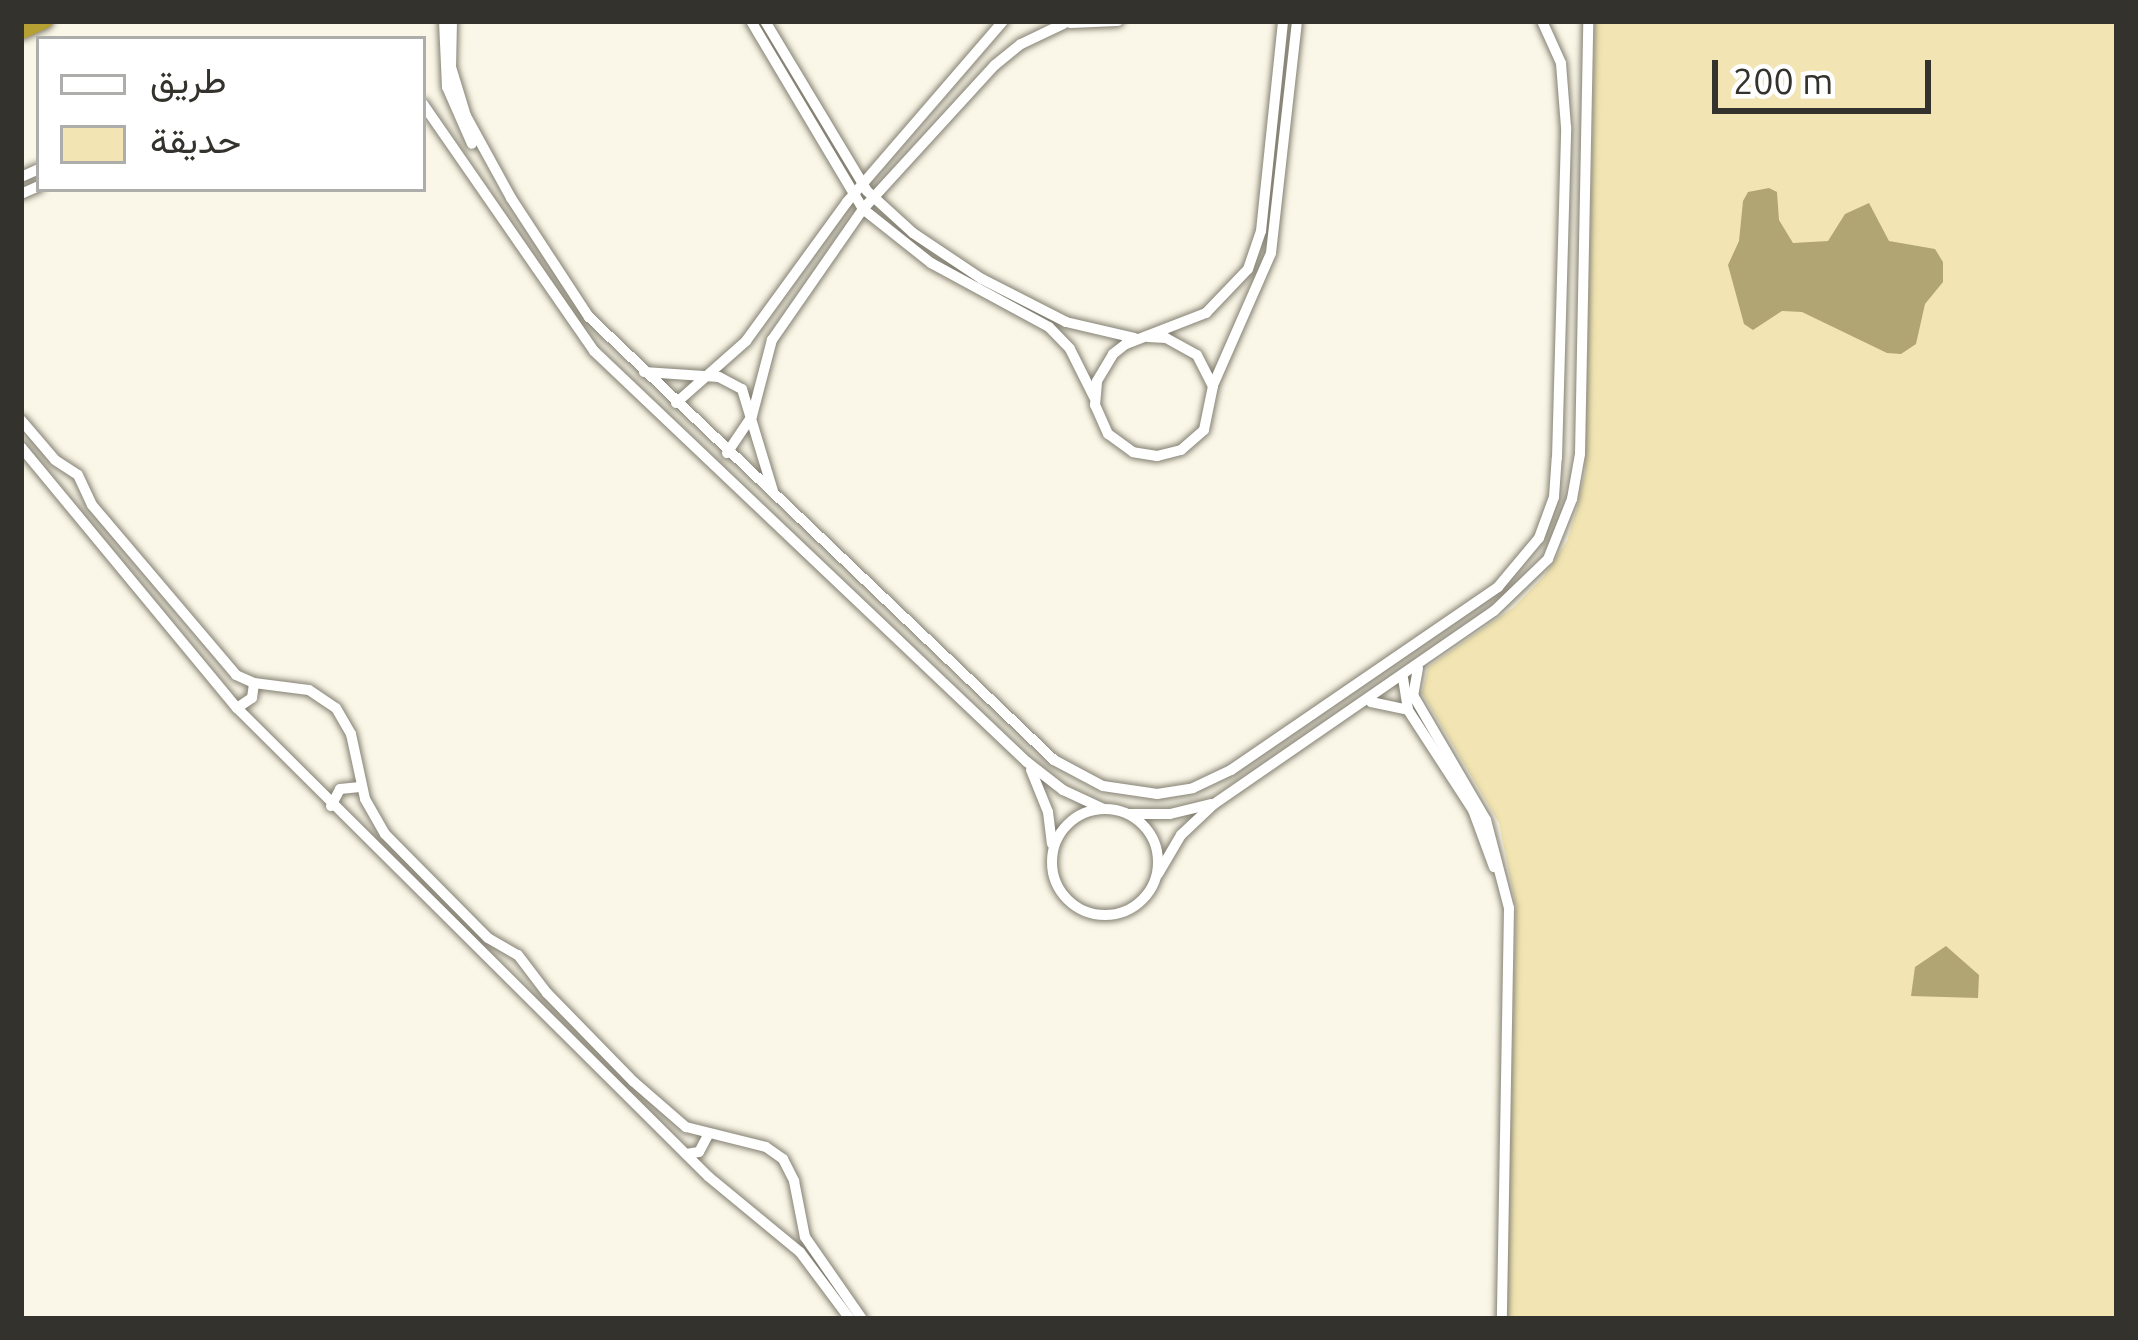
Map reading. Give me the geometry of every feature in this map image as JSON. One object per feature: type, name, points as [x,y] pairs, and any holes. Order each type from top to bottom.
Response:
[{"type":"highway","points":[[21,32],[46,21]]},
{"type":"street","points":[[448,21],[444,72],[456,114],[498,187],[511,198],[581,307],[676,404],[1054,760],[1085,779],[1120,790],[1176,792],[1222,776],[1442,628],[1515,572],[1539,538],[1554,497],[1566,106],[1562,64],[1542,21]]},
{"type":"street","points":[[751,21],[863,209],[944,272],[1049,327],[1070,349],[1094,397],[1100,421],[1119,445],[1157,456],[1181,450],[1204,430],[1213,386],[1271,253],[1297,21]]},
{"type":"street","points":[[764,21],[862,184],[933,249],[1088,330],[1166,338],[1197,355],[1213,386]]},
{"type":"street","points":[[676,404],[746,341],[853,194],[1003,21]]},
{"type":"street","points":[[728,453],[752,416],[772,340],[863,209],[995,65],[1021,44],[1064,22],[1118,21]]},
{"type":"street","points":[[1027,762],[1048,812],[1053,872],[1062,894],[1096,914],[1114,915],[1136,906],[1181,835],[1214,804],[1403,677],[1537,574],[1566,518],[1577,478],[1588,21]]},
{"type":"street","points":[[1094,397],[1103,366],[1113,353],[1215,307],[1234,289],[1252,260],[1261,231],[1282,23]]},
{"type":"street","points":[[426,108],[584,340],[1027,762],[1063,790],[1104,809],[1170,814],[1214,804]]},
{"type":"street","points":[[642,371],[725,379],[742,389],[777,499]]},
{"type":"street","points":[[21,420],[55,460],[78,475],[92,505],[236,675],[254,683],[302,688],[336,707],[351,734],[360,787],[379,826],[488,938],[518,955],[547,993],[658,1104],[706,1137],[778,1154],[794,1181],[800,1222],[862,1319]]},
{"type":"street","points":[[21,448],[237,708],[686,1154],[783,1237],[820,1275],[850,1319]]},
{"type":"street","points":[[1442,628],[1451,640]]},
{"type":"street","points":[[1418,665],[1413,695],[1476,808],[1493,861],[1503,923],[1498,1319]]},
{"type":"street","points":[[1403,677],[1408,710],[1476,808]]},
{"type":"street","points":[[237,708],[252,698],[254,683]]},
{"type":"street","points":[[1366,703],[1408,710]]},
{"type":"street","points":[[331,806],[340,789],[360,787]]},
{"type":"street","points":[[1052,852],[1068,824],[1104,809]]},
{"type":"street","points":[[1127,814],[1155,842],[1158,874]]},
{"type":"street","points":[[686,1154],[703,1149],[706,1137]]},
{"type":"street","points":[[783,1237],[800,1222]]},
{"type":"green space","points":[[1595,21],[2117,21],[2117,1319],[1506,1319],[1516,907],[1499,823],[1422,693],[1428,667],[1514,607],[1544,576],[1567,541],[1577,508],[1585,472]]},
{"type":"shaded area","points":[[1769,188],[1777,192],[1779,220],[1793,243],[1828,241],[1845,214],[1869,203],[1889,241],[1935,249],[1943,262],[1943,282],[1925,304],[1916,344],[1901,354],[1887,353],[1802,312],[1782,311],[1753,330],[1744,324],[1728,265],[1739,241],[1743,201],[1748,192]]},
{"type":"shaded area","points":[[1946,946],[1979,975],[1978,998],[1911,996],[1915,967]]}]
